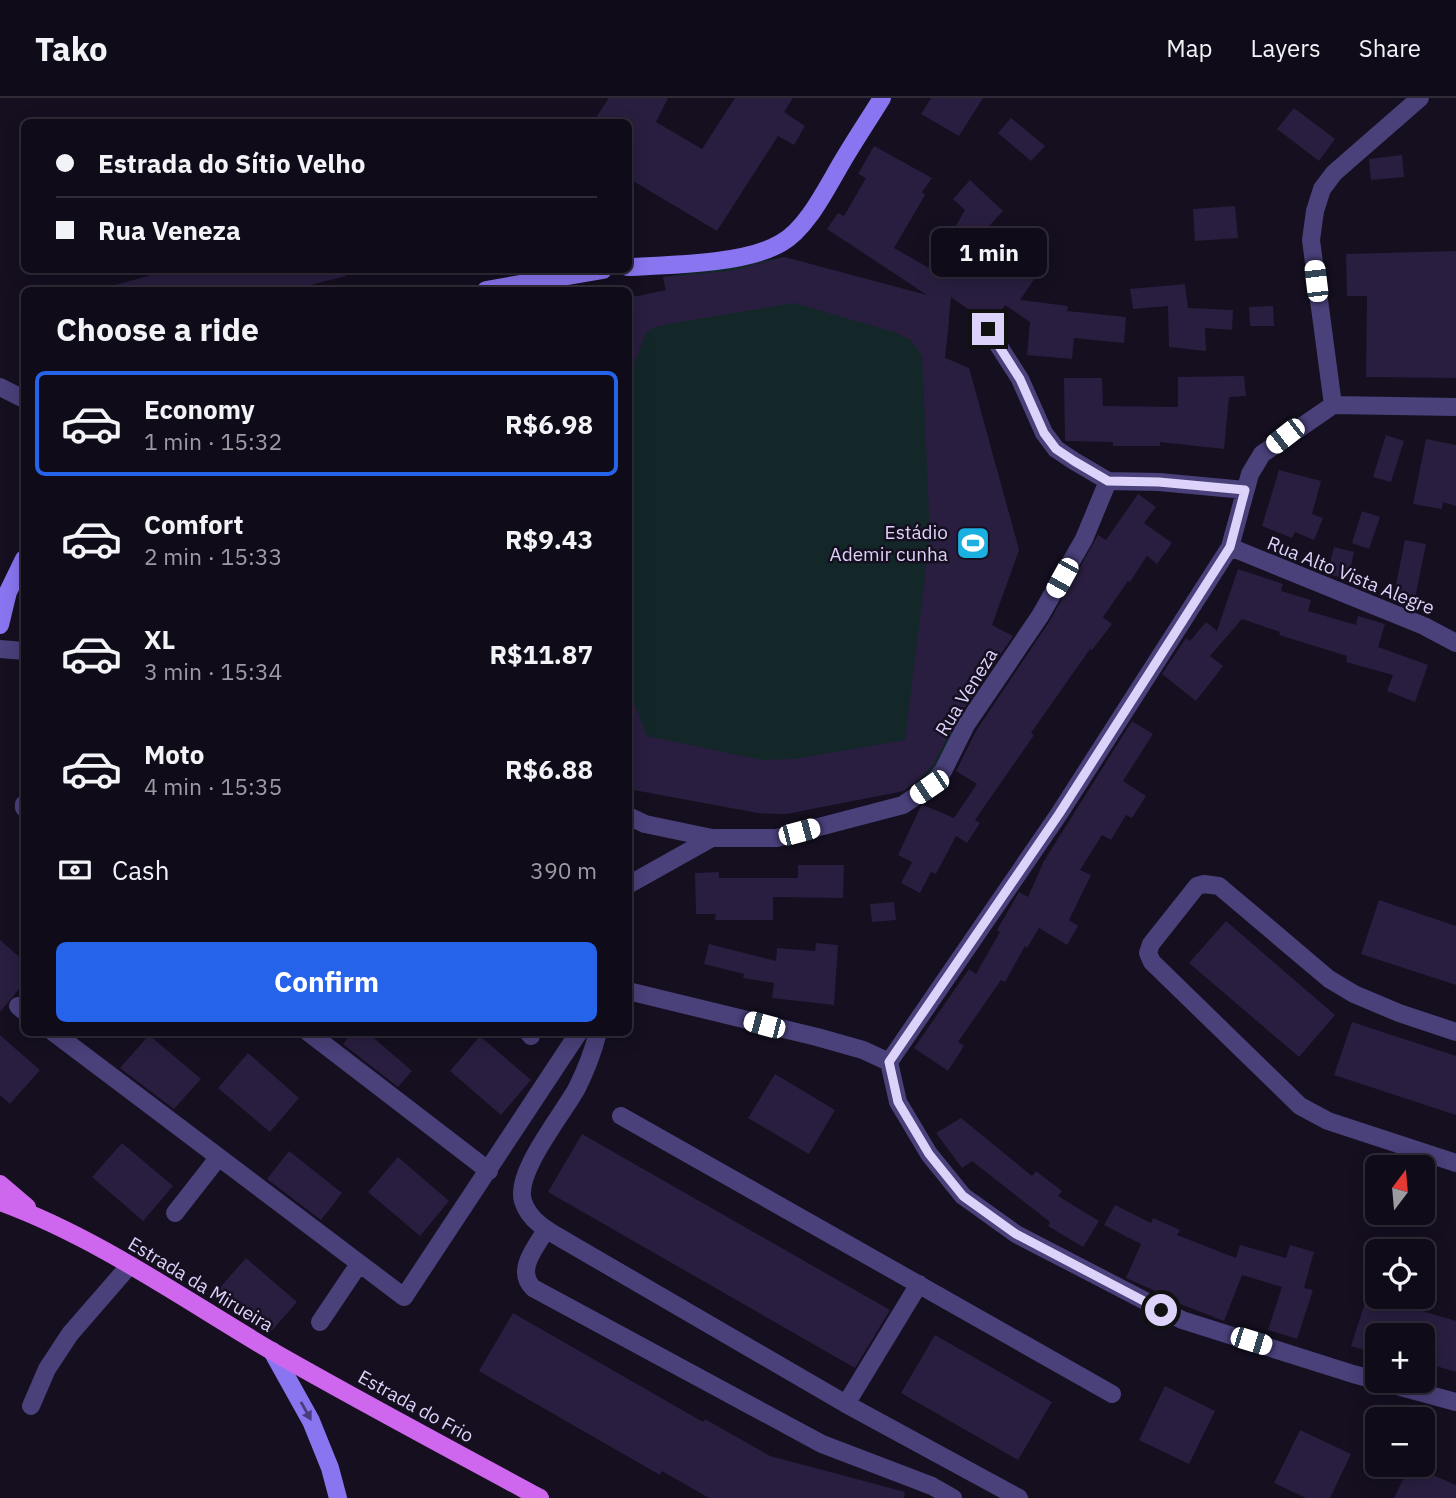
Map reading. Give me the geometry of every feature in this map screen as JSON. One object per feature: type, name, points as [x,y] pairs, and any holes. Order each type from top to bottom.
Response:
[{"type":"main road","points":[[632,267],[706,261],[762,252],[783,243],[800,226],[824,192],[882,98]]},
{"type":"main road","points":[[521,287],[589,273]]},
{"type":"main road","points":[[0,625],[4,590],[21,564]]},
{"type":"main road","points":[[0,1184],[38,1216]]},
{"type":"main road","name":"Estrada da Mirueira","points":[[0,1202],[38,1216],[272,1351],[311,1421],[330,1468],[338,1498]]},
{"type":"main road","name":"Estrada do Frio","points":[[272,1351],[541,1498]]},
{"type":"street","points":[[1333,405],[1311,240],[1315,211],[1322,190],[1334,173],[1420,98]]},
{"type":"street","points":[[988,329],[1020,379],[1044,433],[1056,449],[1108,481],[1159,482],[1245,490]]},
{"type":"street","points":[[0,387],[21,398]]},
{"type":"street","points":[[1456,407],[1333,405],[1262,454],[1250,474],[1230,547],[1059,814],[889,1062],[898,1102],[929,1154],[963,1196],[1016,1234],[1182,1320],[1353,1374],[1456,1402]]},
{"type":"street","name":"Rua Veneza","points":[[632,883],[712,838],[777,838],[903,805],[929,787],[943,771],[966,724],[1040,616],[1084,538],[1108,481]]},
{"type":"street","name":"Rua Alto Vista Alegre","points":[[1230,547],[1413,621],[1456,643]]},
{"type":"street","points":[[0,649],[21,651]]},
{"type":"street","points":[[632,818],[646,824],[712,838]]},
{"type":"street","points":[[1456,1032],[1399,1013],[1354,994],[1329,979],[1219,886],[1197,886],[1151,944],[1149,953],[1152,962],[1300,1107],[1328,1121],[1456,1163]]},
{"type":"street","points":[[632,992],[817,1037],[863,1050],[889,1062]]},
{"type":"street","points":[[58,1036],[404,1297],[576,1036]]},
{"type":"street","points":[[313,1036],[489,1171]]},
{"type":"street","points":[[560,1036],[567,1050]]},
{"type":"street","points":[[597,1036],[578,1085],[533,1158],[521,1185],[523,1201],[529,1214],[546,1230],[846,1404],[1019,1498]]},
{"type":"street","points":[[621,1116],[1112,1394]]},
{"type":"street","points":[[175,1213],[218,1158]]},
{"type":"street","points":[[546,1230],[526,1263],[524,1272],[533,1287],[822,1444],[932,1486],[953,1498]]},
{"type":"street","points":[[320,1322],[359,1264]]},
{"type":"street","points":[[31,1406],[47,1369],[70,1334],[128,1266]]},
{"type":"street","points":[[846,1404],[919,1284]]},
{"type":"green space","points":[[784,257],[900,288],[899,299],[932,309],[949,321],[945,358],[969,368],[1019,550],[939,768],[901,791],[786,814],[758,813],[632,788],[632,297],[666,291],[663,277]]},
{"type":"building","points":[[609,98],[668,98],[656,122],[702,149],[735,98],[793,98],[784,112],[805,126],[794,145],[778,136],[717,231],[632,180],[632,119],[595,119]]},
{"type":"building","points":[[931,98],[983,98],[959,136],[921,114]]},
{"type":"building","points":[[1294,108],[1335,139],[1319,161],[1277,129]]},
{"type":"building","points":[[1011,118],[1045,146],[1031,161],[998,133]]},
{"type":"building","name":"Estádio Ademir cunha","points":[[874,146],[932,178],[922,192],[925,195],[894,248],[931,269],[965,210],[953,199],[970,180],[1003,211],[989,226],[1023,246],[1022,249],[1044,265],[1020,300],[1068,306],[1067,311],[1126,317],[1124,343],[1074,338],[1072,359],[1027,355],[1030,322],[1005,305],[995,320],[982,319],[951,297],[945,358],[969,368],[1019,550],[992,625],[1013,636],[957,719],[933,765],[921,778],[904,791],[786,814],[758,813],[632,790],[632,698],[647,736],[762,760],[794,759],[905,740],[930,535],[922,356],[911,340],[894,332],[794,303],[653,328],[646,333],[632,371],[632,297],[666,290],[663,277],[730,271],[784,257],[927,295],[827,229],[838,213],[844,216],[866,178],[858,174]]},
{"type":"building","points":[[1402,155],[1404,177],[1371,180],[1369,159]]},
{"type":"building","points":[[1235,206],[1238,238],[1195,241],[1193,209]]},
{"type":"building","points":[[1456,251],[1456,378],[1366,377],[1367,296],[1347,296],[1346,254]]},
{"type":"building","points":[[159,273],[346,273],[346,276],[303,287],[115,285]]},
{"type":"building","points":[[1185,284],[1188,308],[1233,310],[1232,330],[1205,328],[1206,351],[1169,347],[1168,306],[1133,309],[1130,289]]},
{"type":"building","points":[[1273,306],[1274,326],[1250,326],[1249,307]]},
{"type":"building","points":[[1244,376],[1246,396],[1229,397],[1224,449],[1160,442],[1160,446],[1113,446],[1113,442],[1065,441],[1064,378],[1102,378],[1103,406],[1178,407],[1178,377]]},
{"type":"building","points":[[1386,435],[1404,441],[1391,482],[1373,477]]},
{"type":"building","points":[[1426,439],[1456,445],[1456,506],[1443,502],[1442,509],[1413,504]]},
{"type":"building","points":[[1279,470],[1321,481],[1312,514],[1323,518],[1314,540],[1295,532],[1292,538],[1262,526]]},
{"type":"building","points":[[1138,494],[1156,507],[1144,523],[1172,543],[1157,564],[1147,556],[1103,617],[1112,624],[1092,650],[1090,649],[1031,733],[1034,735],[975,820],[980,823],[967,843],[956,836],[936,874],[931,872],[920,893],[901,883],[912,862],[898,855],[921,806],[954,818],[977,784],[956,771],[976,731],[1049,622],[1098,535],[1106,540]]},
{"type":"building","points":[[1362,511],[1380,517],[1369,549],[1352,543]]},
{"type":"building","points":[[1405,540],[1426,544],[1414,603],[1393,599]]},
{"type":"building","points":[[1334,547],[1354,552],[1348,579],[1327,574]]},
{"type":"building","points":[[1238,569],[1283,584],[1281,591],[1311,600],[1308,611],[1356,625],[1358,616],[1385,624],[1378,647],[1428,665],[1415,702],[1387,691],[1393,675],[1346,662],[1347,656],[1279,635],[1280,632],[1242,619],[1210,656],[1223,666],[1196,701],[1162,674],[1186,638],[1190,641],[1206,622],[1217,631]]},
{"type":"building","points":[[1132,721],[1153,734],[1123,781],[1146,796],[1132,818],[1126,815],[1111,840],[1102,835],[1080,870],[1091,875],[1069,920],[1078,926],[1067,945],[1039,928],[1027,948],[1025,946],[1005,982],[1001,980],[958,1042],[964,1046],[948,1071],[914,1048],[969,969],[976,974],[1019,892],[1028,897],[1044,861]]},
{"type":"building","points":[[798,865],[844,865],[843,898],[773,897],[773,920],[715,920],[716,914],[696,914],[695,873],[719,872],[719,878],[798,878]]},
{"type":"building","points":[[1379,900],[1456,926],[1456,985],[1361,954]]},
{"type":"building","points":[[894,902],[896,920],[872,922],[870,904]]},
{"type":"building","points":[[1226,921],[1335,1015],[1299,1057],[1189,963]]},
{"type":"building","points":[[0,940],[21,958],[21,987],[0,1012]]},
{"type":"building","points":[[816,943],[838,945],[834,1005],[772,998],[774,983],[743,978],[744,974],[704,964],[709,944],[776,961],[777,948],[815,951]]},
{"type":"building","points":[[1352,1022],[1456,1056],[1456,1115],[1334,1075]]},
{"type":"building","points":[[0,1035],[40,1070],[10,1104],[0,1095]]},
{"type":"building","points":[[150,1036],[201,1079],[174,1109],[120,1068]]},
{"type":"building","points":[[350,1036],[372,1036],[412,1071],[398,1087],[343,1044]]},
{"type":"building","points":[[480,1036],[531,1080],[501,1115],[450,1071]]},
{"type":"building","points":[[248,1053],[299,1098],[270,1132],[218,1088]]},
{"type":"building","points":[[775,1074],[835,1110],[809,1154],[748,1118]]},
{"type":"building","points":[[961,1118],[1032,1176],[1036,1171],[1062,1191],[1058,1196],[1099,1221],[1083,1247],[1048,1226],[1050,1222],[972,1161],[962,1168],[936,1133]]},
{"type":"building","points":[[582,1134],[890,1310],[855,1368],[548,1192]]},
{"type":"building","points":[[122,1143],[173,1186],[143,1221],[92,1177]]},
{"type":"building","points":[[289,1151],[342,1193],[321,1220],[267,1179]]},
{"type":"building","points":[[398,1157],[449,1201],[420,1236],[368,1192]]},
{"type":"building","points":[[1115,1205],[1151,1223],[1153,1218],[1180,1230],[1177,1235],[1236,1258],[1240,1245],[1286,1258],[1290,1245],[1314,1252],[1304,1288],[1313,1290],[1297,1339],[1268,1330],[1282,1287],[1242,1275],[1224,1321],[1170,1300],[1171,1298],[1126,1278],[1141,1244],[1104,1225]]},
{"type":"building","points":[[246,1258],[297,1302],[268,1335],[216,1292]]},
{"type":"building","points":[[1365,1303],[1365,1309],[1415,1309],[1456,1321],[1456,1372],[1435,1366],[1435,1323],[1365,1323],[1365,1350],[1351,1346]]},
{"type":"building","points":[[513,1313],[703,1422],[705,1419],[770,1456],[905,1492],[904,1498],[709,1498],[662,1471],[660,1475],[479,1371]]},
{"type":"building","points":[[935,1335],[1052,1402],[1018,1460],[901,1393]]},
{"type":"building","points":[[1165,1386],[1215,1411],[1189,1464],[1139,1440]]},
{"type":"building","points":[[1300,1430],[1351,1454],[1330,1498],[1306,1498],[1274,1483]]},
{"type":"building","points":[[1435,1476],[1456,1485],[1456,1498],[1394,1498],[1404,1477]]},
{"type":"place","name":"Estádio Ademir cunha","points":[[973,543]]},
{"type":"route","points":[[988,329],[1020,379],[1044,433],[1056,449],[1074,461],[1108,481],[1159,482],[1245,490],[1230,547],[1059,814],[889,1062],[898,1102],[929,1154],[963,1196],[1016,1234],[1161,1310]]}]
